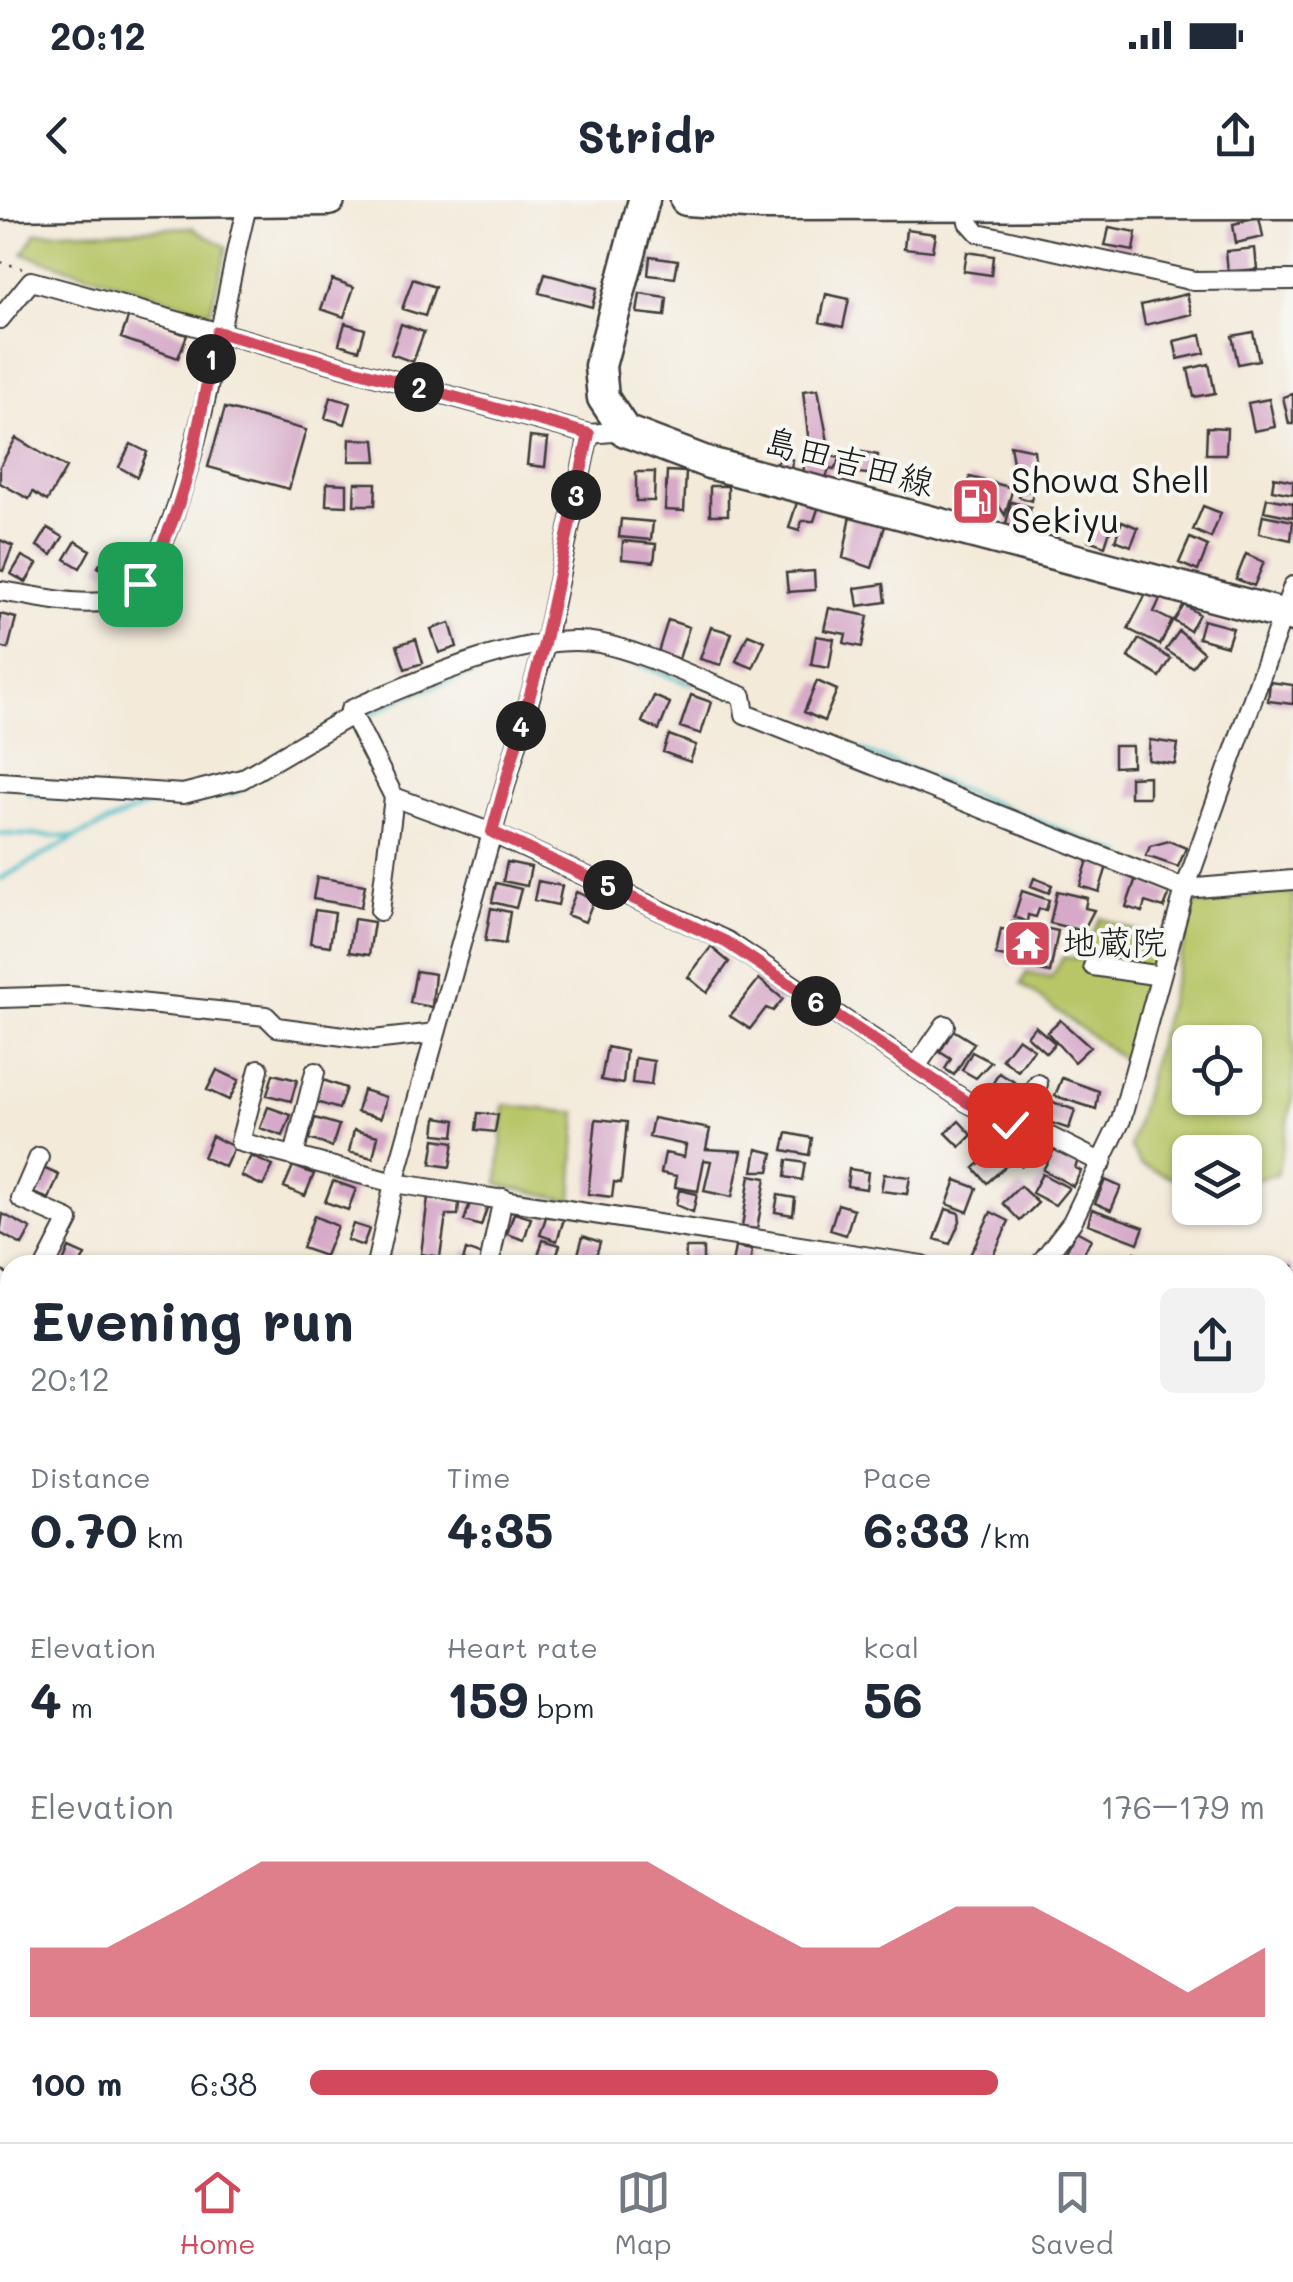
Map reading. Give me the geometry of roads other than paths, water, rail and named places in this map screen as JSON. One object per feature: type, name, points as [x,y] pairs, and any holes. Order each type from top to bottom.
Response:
[{"type":"main road","points":[[0,204],[328,200]]},
{"type":"main road","points":[[625,431],[603,398],[600,366],[644,200]]},
{"type":"main road","points":[[686,200],[966,206],[1293,204]]},
{"type":"main road","name":"島田吉田線","points":[[625,431],[708,463],[1290,606]]},
{"type":"street","points":[[0,591],[87,603],[123,598],[140,584],[158,559],[184,488],[248,200]]},
{"type":"street","points":[[966,206],[968,222],[978,233],[1194,282],[1293,280]]},
{"type":"street","points":[[0,318],[31,281],[589,434],[625,431]]},
{"type":"street","points":[[378,1255],[394,1183],[543,648],[589,434]]},
{"type":"street","points":[[1047,1255],[1072,1222],[1121,1120],[1185,890],[1290,606]]},
{"type":"street","points":[[380,910],[394,797],[350,710],[414,682],[543,648],[602,644],[1185,890],[1293,880]]},
{"type":"street","points":[[0,782],[184,794],[242,778],[352,714]]},
{"type":"street","points":[[394,797],[492,832],[726,942],[967,1102],[1014,1125],[1025,1124],[1102,1163]]},
{"type":"street","points":[[1093,966],[1161,976]]},
{"type":"street","points":[[0,998],[70,996],[266,1016],[277,1026],[373,1040],[436,1033]]},
{"type":"street","points":[[915,1068],[946,1025]]},
{"type":"street","points":[[259,1069],[240,1142],[394,1183],[859,1255]]},
{"type":"street","points":[[294,1156],[315,1072]]},
{"type":"street","points":[[1014,1125],[1038,1084]]},
{"type":"street","points":[[39,1156],[21,1198],[69,1220],[51,1255]]},
{"type":"street","points":[[492,1255],[503,1198]]},
{"type":"waterway","points":[[617,656],[691,684]]},
{"type":"waterway","points":[[368,716],[403,697],[519,658]]},
{"type":"waterway","points":[[757,709],[1123,855]]},
{"type":"waterway","points":[[202,798],[231,794],[244,787]]},
{"type":"waterway","points":[[28,793],[148,805],[176,801]]},
{"type":"waterway","points":[[0,879],[76,837],[145,806]]},
{"type":"waterway","points":[[0,834],[73,837]]},
{"type":"place","name":"Showa Shell Sekiyu","points":[[976,501]]},
{"type":"place","name":"地蔵院","points":[[1027,943]]}]
